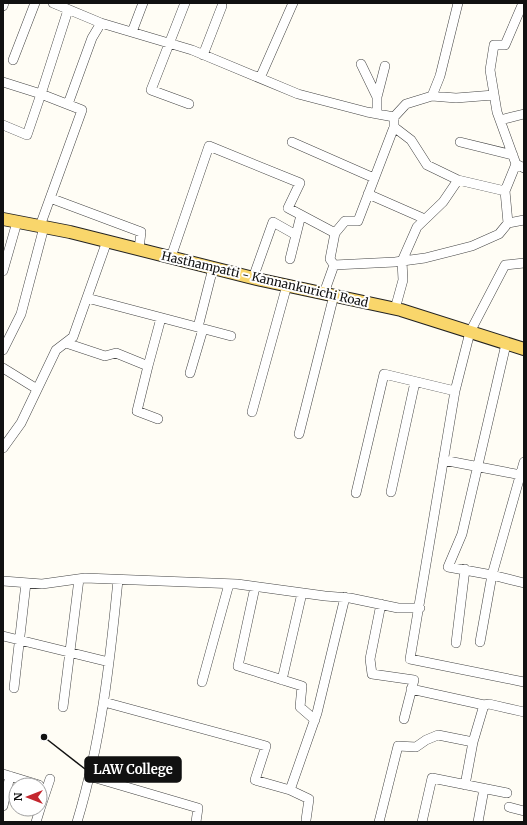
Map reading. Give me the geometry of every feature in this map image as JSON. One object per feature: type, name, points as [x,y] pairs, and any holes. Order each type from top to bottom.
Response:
[{"type":"main road","name":"Hasthampatti - Kannankurichi Road","points":[[3,219],[42,226],[253,278],[395,309],[524,349]]},
{"type":"street","points":[[13,60],[35,3]]},
{"type":"street","points":[[52,3],[101,23],[203,55],[298,94],[394,117]]},
{"type":"street","points":[[132,32],[143,3]]},
{"type":"street","points":[[185,3],[151,90],[189,104]]},
{"type":"street","points":[[260,78],[293,3]]},
{"type":"street","points":[[432,96],[440,76],[458,3]]},
{"type":"street","points":[[508,223],[505,191],[518,162],[500,120],[490,70],[494,45],[505,45],[523,3]]},
{"type":"street","points":[[203,55],[222,6]]},
{"type":"street","points":[[3,125],[27,135],[68,10]]},
{"type":"street","points":[[68,104],[92,38],[101,23]]},
{"type":"street","points":[[361,64],[377,98]]},
{"type":"street","points":[[377,114],[377,98],[384,66]]},
{"type":"street","points":[[3,82],[41,94],[82,110],[50,198],[21,314],[3,350]]},
{"type":"street","points":[[299,434],[329,294],[334,265],[330,259],[335,232],[344,220],[358,221],[394,127],[394,117],[406,104],[432,96],[456,98],[494,95]]},
{"type":"street","points":[[500,120],[524,114]]},
{"type":"street","points":[[394,127],[411,140],[427,165],[458,180],[505,191]]},
{"type":"street","points":[[292,142],[374,178]]},
{"type":"street","points":[[460,142],[518,162]]},
{"type":"street","points":[[171,257],[209,146],[300,183],[288,208],[335,232]]},
{"type":"street","points":[[395,309],[403,280],[402,261],[417,227],[443,202],[458,180]]},
{"type":"street","points":[[368,194],[424,219]]},
{"type":"street","points":[[50,198],[141,232],[139,249]]},
{"type":"street","points":[[290,260],[301,215]]},
{"type":"street","points":[[334,265],[426,258],[472,246],[499,234],[508,223],[524,220]]},
{"type":"street","points":[[3,271],[17,222]]},
{"type":"street","points":[[253,278],[273,222],[296,235]]},
{"type":"street","points":[[3,448],[21,423],[56,350],[73,337],[107,241]]},
{"type":"street","points":[[524,263],[506,265],[470,332],[455,391],[420,608],[410,659],[524,682]]},
{"type":"street","points":[[190,373],[213,268]]},
{"type":"street","points":[[252,412],[287,285]]},
{"type":"street","points":[[87,298],[231,336]]},
{"type":"street","points":[[158,418],[137,411],[161,318]]},
{"type":"street","points":[[66,342],[105,356],[116,353],[148,366]]},
{"type":"street","points":[[506,344],[462,534],[448,567],[465,569],[524,583]]},
{"type":"street","points":[[3,368],[37,389]]},
{"type":"street","points":[[356,493],[384,374],[455,391]]},
{"type":"street","points":[[391,492],[415,382]]},
{"type":"street","points":[[443,460],[521,475]]},
{"type":"street","points":[[480,642],[492,575],[524,462]]},
{"type":"street","points":[[456,643],[465,569]]},
{"type":"street","points":[[3,581],[42,584],[79,579],[229,584],[345,598],[398,608],[420,608]]},
{"type":"street","points":[[63,707],[79,579]]},
{"type":"street","points":[[77,822],[89,776],[104,702],[118,580]]},
{"type":"street","points":[[14,688],[26,583]]},
{"type":"street","points":[[202,682],[229,584]]},
{"type":"street","points":[[255,587],[238,666],[302,686],[300,707],[314,720]]},
{"type":"street","points":[[282,680],[302,593]]},
{"type":"street","points":[[290,790],[314,720],[345,598]]},
{"type":"street","points":[[381,604],[370,659],[372,674],[414,680],[404,719]]},
{"type":"street","points":[[3,636],[109,662]]},
{"type":"street","points":[[411,689],[524,712]]},
{"type":"street","points":[[104,702],[266,746],[255,780],[290,790],[309,798],[307,821]]},
{"type":"street","points":[[465,785],[473,742],[484,705]]},
{"type":"street","points":[[378,822],[398,746],[416,747],[438,735],[473,742]]},
{"type":"street","points":[[3,806],[7,775]]},
{"type":"street","points":[[89,776],[198,808],[196,822]]},
{"type":"street","points":[[422,822],[432,778],[507,793]]},
{"type":"street","points":[[478,822],[484,789]]},
{"type":"street","points":[[508,807],[524,811]]},
{"type":"place","name":"LAW College","points":[[44,737]]}]
